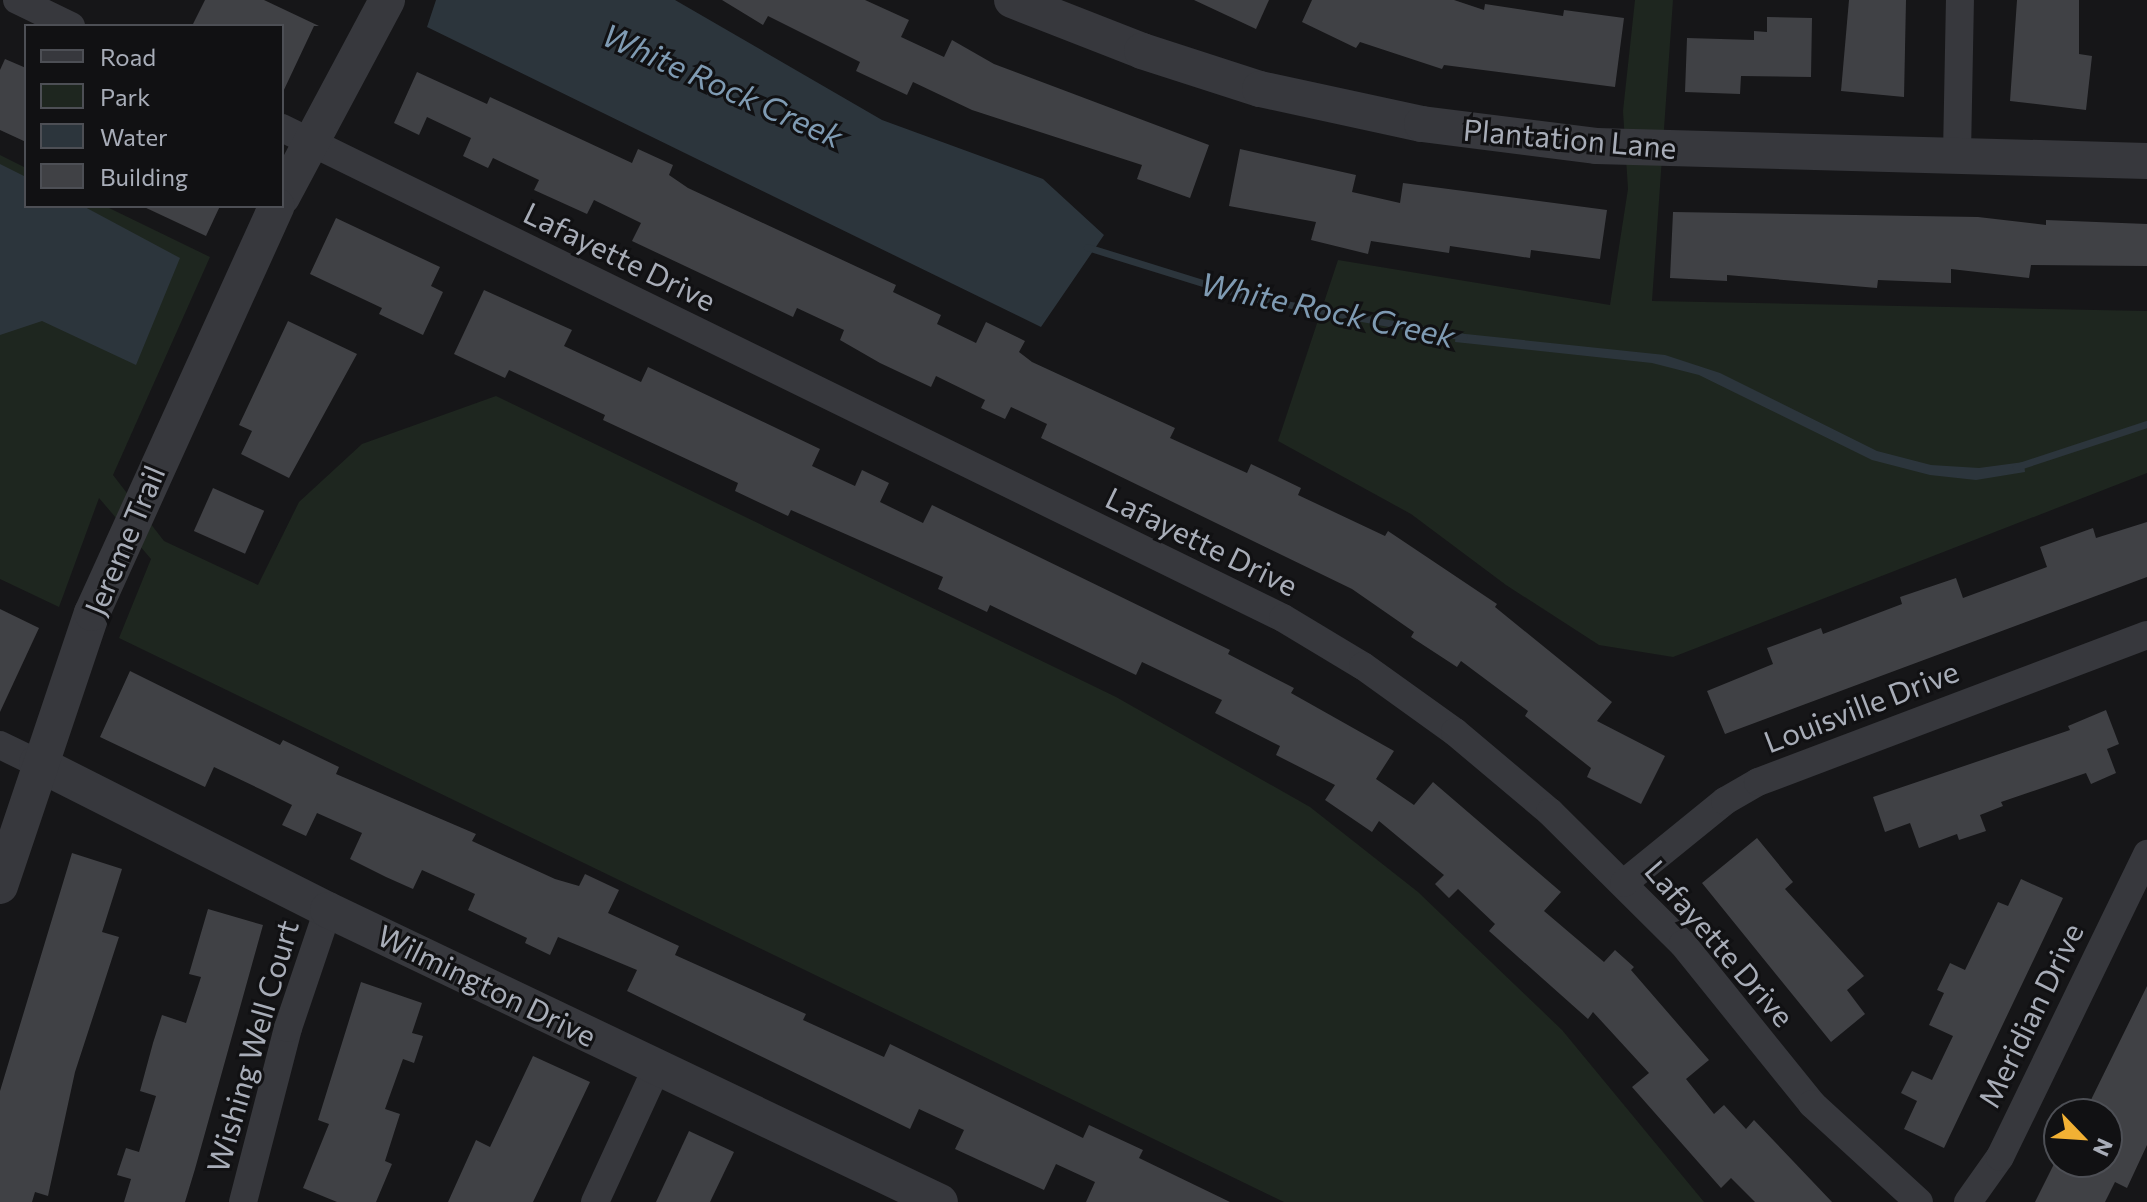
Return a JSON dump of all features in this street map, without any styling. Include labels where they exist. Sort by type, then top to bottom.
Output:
[{"type":"street","points":[[17,0],[67,24]]},
{"type":"street","points":[[284,188],[296,135],[387,0]]},
{"type":"street","name":"Plantation Lane","points":[[1012,0],[1142,51],[1260,89],[1422,124],[1596,146],[2147,161]]},
{"type":"street","points":[[1957,154],[1960,0]]},
{"type":"street","name":"Lafayette Drive","points":[[296,135],[1283,618],[1363,666],[1455,732],[1550,812],[1624,883],[1683,944],[1812,1104],[1919,1202]]},
{"type":"street","name":"Jereme Trail","points":[[0,886],[37,763],[130,522],[276,208]]},
{"type":"street","name":"Louisville Drive","points":[[1624,883],[1725,801],[1758,782],[2147,635]]},
{"type":"street","points":[[0,745],[37,763]]},
{"type":"street","name":"Wilmington Drive","points":[[37,763],[328,910],[940,1202]]},
{"type":"street","name":"Meridian Drive","points":[[1968,1202],[2000,1157],[2147,854]]},
{"type":"street","name":"Wishing Well Court","points":[[243,1202],[288,1028],[328,910]]},
{"type":"street","points":[[595,1202],[657,1067]]},
{"type":"green space","points":[[1635,0],[1673,0],[1652,301],[2147,311],[2147,473],[1673,657],[1599,645],[1506,585],[1411,514],[1278,441],[1338,260],[1610,305],[1628,189],[1623,111]]},
{"type":"green space","points":[[0,155],[24,167],[24,208],[109,208],[210,257],[113,475],[164,541],[258,585],[299,502],[362,444],[496,396],[1116,697],[1310,807],[1418,892],[1562,1030],[1704,1202],[1284,1202],[119,638],[151,559],[99,498],[59,607],[0,579]]},
{"type":"water","points":[[436,0],[675,0],[882,120],[1043,179],[1104,235],[1041,327],[427,27]]},
{"type":"water","points":[[0,164],[24,176],[24,208],[87,208],[180,258],[136,365],[42,321],[0,335]]},
{"type":"water","points":[[1456,333],[1665,355],[1720,373],[1877,451],[1931,465],[1979,468],[2024,462],[2025,472],[1976,480],[1930,475],[1872,460],[1699,375],[1652,363],[1455,342]]},
{"type":"building","points":[[205,0],[264,0],[319,26],[314,26],[284,90],[284,24],[193,24]]},
{"type":"building","points":[[722,0],[865,0],[909,20],[901,37],[944,57],[952,40],[994,64],[1209,145],[1190,198],[1137,179],[1142,165],[972,110],[913,82],[907,95],[856,71],[860,62],[768,16],[763,25]]},
{"type":"building","points":[[1194,0],[1269,0],[1256,29]]},
{"type":"building","points":[[1312,0],[1454,0],[1484,10],[1485,4],[1563,16],[1564,10],[1624,18],[1615,87],[1444,65],[1442,69],[1360,42],[1356,48],[1302,22]]},
{"type":"building","points":[[1849,0],[1906,0],[1904,97],[1841,91]]},
{"type":"building","points":[[2017,0],[2079,0],[2079,54],[2092,56],[2086,110],[2010,101]]},
{"type":"building","points":[[1767,17],[1812,18],[1811,77],[1741,76],[1740,94],[1685,92],[1687,38],[1754,40],[1754,31],[1767,32]]},
{"type":"building","points":[[5,59],[24,67],[24,141],[0,130],[0,70]]},
{"type":"building","points":[[417,72],[487,104],[490,97],[632,163],[638,149],[673,165],[669,175],[688,188],[896,285],[893,292],[941,315],[937,324],[976,343],[986,322],[1025,341],[1019,352],[1032,362],[1175,428],[1170,438],[1247,473],[1251,464],[1301,488],[1298,495],[1385,536],[1388,531],[1497,604],[1495,607],[1612,702],[1597,721],[1665,756],[1641,804],[1587,777],[1591,768],[1525,716],[1528,711],[1461,661],[1457,667],[1411,637],[1414,632],[1352,589],[1041,438],[1047,424],[1011,407],[1005,419],[981,408],[985,400],[936,376],[931,387],[840,340],[844,330],[797,308],[793,317],[632,241],[641,223],[594,200],[587,214],[534,190],[539,180],[493,158],[488,168],[463,156],[471,138],[427,117],[419,135],[394,123]]},
{"type":"building","points":[[1240,149],[1356,175],[1352,192],[1400,203],[1403,183],[1607,210],[1600,259],[1531,250],[1530,258],[1450,246],[1449,253],[1371,241],[1368,254],[1311,240],[1316,222],[1229,206]]},
{"type":"building","points":[[146,208],[219,208],[206,236]]},
{"type":"building","points":[[1673,212],[1978,217],[2046,225],[2046,220],[2147,224],[2147,266],[2031,265],[2029,278],[1951,269],[1951,283],[1878,280],[1877,288],[1727,275],[1727,281],[1670,278]]},
{"type":"building","points":[[336,218],[440,267],[431,286],[443,292],[423,335],[379,314],[382,308],[310,274]]},
{"type":"building","points":[[484,290],[572,330],[564,346],[641,382],[648,367],[820,449],[812,466],[855,486],[862,470],[889,483],[880,502],[923,523],[932,505],[1230,650],[1228,654],[1294,688],[1291,693],[1394,751],[1376,779],[1414,805],[1433,782],[1561,892],[1544,911],[1604,962],[1615,950],[1634,967],[1631,970],[1709,1060],[1686,1079],[1714,1114],[1724,1105],[1746,1129],[1754,1120],[1832,1202],[1755,1202],[1731,1178],[1721,1188],[1632,1087],[1649,1073],[1593,1012],[1588,1019],[1489,931],[1495,924],[1458,889],[1449,898],[1435,884],[1444,875],[1379,821],[1372,832],[1325,800],[1335,785],[1276,755],[1280,746],[1215,713],[1222,700],[1142,662],[1136,675],[990,605],[987,612],[938,589],[943,577],[791,510],[788,516],[735,491],[738,483],[603,420],[605,415],[509,370],[505,378],[454,354]]},
{"type":"building","points":[[288,321],[357,354],[289,478],[241,454],[252,431],[239,425]]},
{"type":"building","points":[[213,488],[264,511],[245,554],[194,531]]},
{"type":"building","points":[[2147,522],[2147,577],[1725,734],[1707,691],[1773,664],[1767,648],[1821,628],[1823,634],[1902,604],[1900,597],[1956,578],[1963,598],[2047,567],[2040,547],[2093,528],[2096,538]]},
{"type":"building","points":[[0,609],[39,628],[0,712]]},
{"type":"building","points":[[130,671],[280,745],[283,740],[339,767],[336,774],[476,834],[472,841],[555,879],[579,886],[585,874],[619,890],[608,913],[679,946],[675,955],[806,1014],[803,1020],[884,1057],[890,1044],[1083,1138],[1089,1125],[1143,1150],[1139,1158],[1230,1202],[1086,1202],[1095,1182],[1056,1164],[1044,1190],[955,1149],[964,1130],[919,1109],[910,1129],[627,991],[637,970],[558,937],[550,955],[525,943],[527,938],[468,910],[475,894],[422,870],[413,889],[386,877],[350,859],[362,833],[317,813],[306,836],[282,825],[292,805],[260,789],[214,767],[205,787],[100,737]]},
{"type":"building","points":[[2106,710],[2119,744],[2107,749],[2116,773],[2091,784],[2086,773],[2001,802],[2003,806],[1980,815],[1986,831],[1959,840],[1957,834],[1919,848],[1910,823],[1885,832],[1873,797],[2070,730],[2068,726]]},
{"type":"building","points":[[1757,838],[1793,882],[1785,889],[1864,976],[1847,990],[1865,1014],[1831,1042],[1702,883]]},
{"type":"building","points":[[72,853],[122,869],[102,932],[119,937],[75,1072],[48,1196],[35,1192],[32,1202],[0,1202],[0,1091]]},
{"type":"building","points":[[2021,879],[2063,898],[1944,1148],[1904,1129],[1917,1101],[1901,1093],[1912,1071],[1932,1080],[1953,1036],[1929,1025],[1944,993],[1937,990],[1950,963],[1965,970],[1998,902],[2008,906]]},
{"type":"building","points":[[208,909],[263,925],[195,1169],[185,1202],[124,1202],[131,1179],[117,1175],[126,1148],[139,1152],[156,1096],[140,1091],[153,1043],[162,1015],[186,1023],[201,977],[189,974]]},
{"type":"building","points":[[361,982],[422,1003],[412,1033],[423,1036],[414,1063],[403,1059],[385,1109],[400,1114],[385,1161],[392,1164],[376,1202],[337,1202],[303,1188],[329,1124],[318,1120]]},
{"type":"building","points":[[2147,986],[2147,1145],[2127,1188],[2115,1182],[2105,1202],[2035,1202],[2047,1178],[2123,1178],[2123,1098],[2092,1098]]},
{"type":"building","points":[[533,1056],[590,1082],[533,1202],[448,1202],[476,1140],[490,1147]]},
{"type":"building","points":[[689,1131],[734,1152],[710,1202],[656,1202]]},
{"type":"waterway","name":"White Rock Creek","points":[[1087,247],[1248,297],[1463,337]]},
{"type":"waterway","name":"White Rock Creek","points":[[2016,467],[2147,424]]}]
